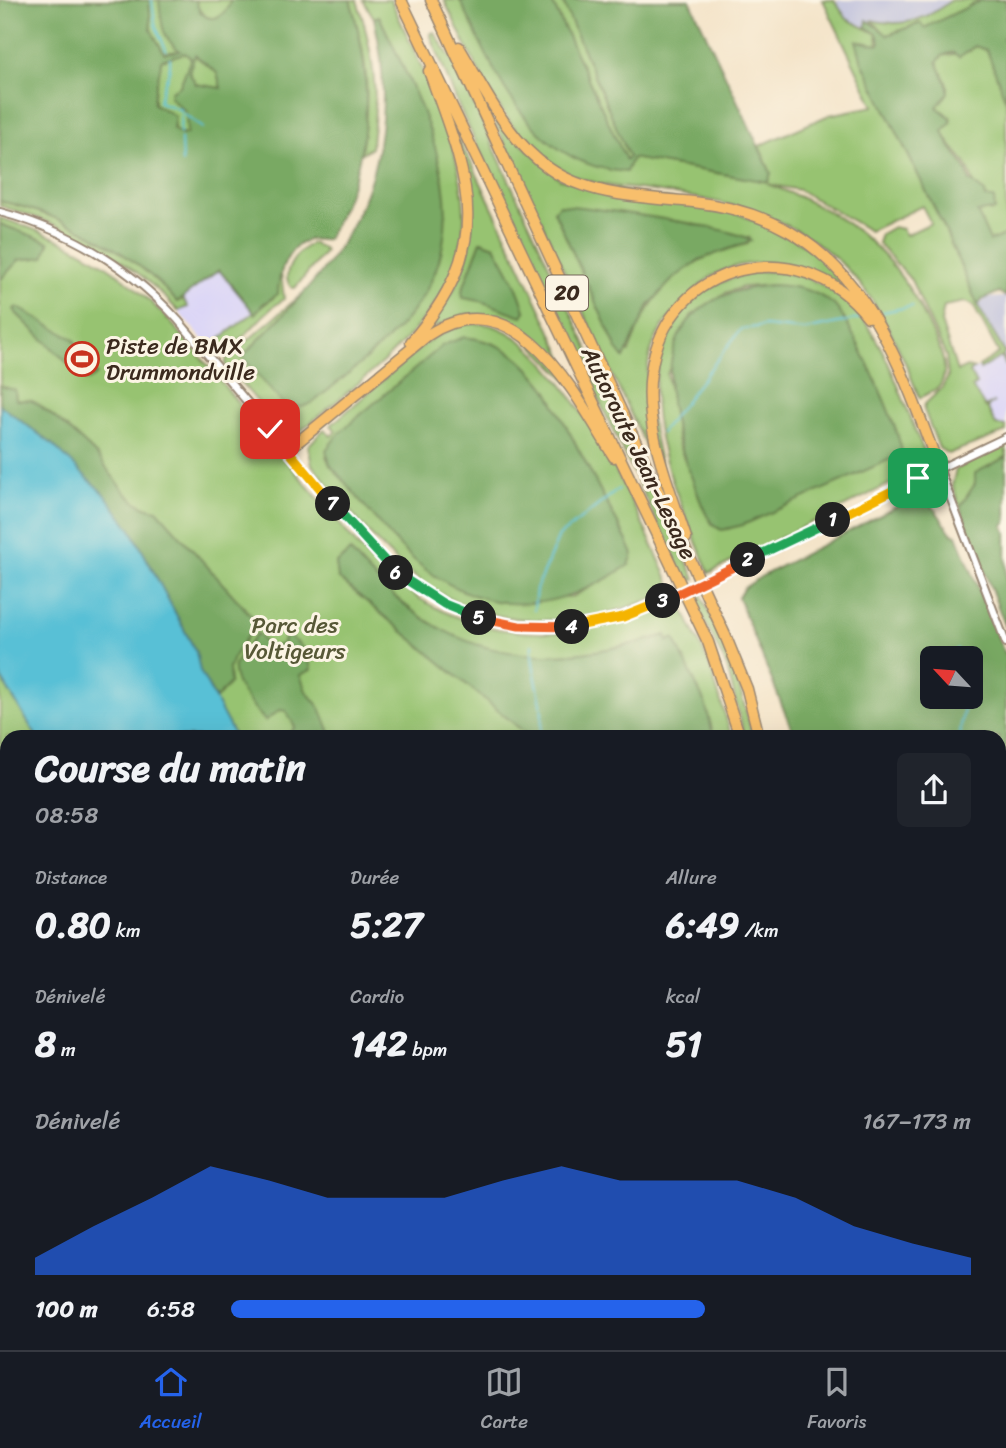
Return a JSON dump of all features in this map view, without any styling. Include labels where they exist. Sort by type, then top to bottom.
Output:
[{"type":"highway","name":"Autoroute Jean-Lesage","points":[[401,0],[714,655],[738,730]]},
{"type":"highway","name":"Autoroute Jean-Lesage","points":[[433,4],[699,578],[742,676],[757,730]]},
{"type":"highway","points":[[433,4],[503,121],[542,164],[562,177],[589,187],[723,206],[779,226],[818,251],[847,277],[863,297],[888,344],[939,468]]},
{"type":"highway","points":[[401,354],[450,288],[465,249],[468,222],[460,158],[410,18]]},
{"type":"highway","points":[[699,578],[660,458],[651,411],[653,359],[660,337],[676,312],[697,291],[718,278],[746,269],[780,266],[813,274],[839,288],[859,306],[888,344]]},
{"type":"highway","points":[[288,450],[401,354],[440,327],[460,320],[487,319],[519,334],[543,354],[569,384],[646,510]]},
{"type":"street","points":[[0,212],[65,234],[132,275],[178,320],[386,565],[427,595],[470,615],[519,626],[567,628],[623,617],[1006,437]]},
{"type":"street","points":[[939,468],[1006,643]]},
{"type":"shaded area","points":[[982,0],[895,35],[867,21],[866,27],[847,19],[835,2]]},
{"type":"shaded area","points":[[218,269],[254,312],[219,341],[214,352],[173,306]]},
{"type":"shaded area","points":[[1006,297],[1006,362],[978,306],[987,298]]},
{"type":"shaded area","points":[[1000,353],[1006,362],[1006,432],[1000,435],[972,387],[970,372]]},
{"type":"green space","points":[[0,0],[149,0],[151,30],[164,53],[180,51],[165,34],[159,0],[196,0],[202,14],[212,18],[223,13],[231,0],[350,0],[364,62],[366,92],[361,152],[353,181],[327,239],[307,240],[293,250],[282,271],[278,294],[263,304],[255,314],[219,270],[177,302],[140,266],[119,251],[73,226],[0,201]],"holes":[[[185,53],[191,58],[180,86],[171,91],[170,97],[186,112],[187,133],[182,135],[173,129],[175,116],[154,104],[154,98],[161,60]],[[195,55],[217,73],[221,88],[196,84],[189,72]]]},
{"type":"green space","points":[[149,0],[159,0],[181,51],[161,53],[151,30]]},
{"type":"green space","points":[[196,0],[231,0],[223,13],[212,18],[202,14]]},
{"type":"green space","points":[[350,0],[357,0],[363,18],[375,91],[371,148],[360,154],[366,114],[366,77]]},
{"type":"green space","points":[[363,0],[391,0],[427,79],[457,166],[463,194],[463,235],[451,275],[421,322],[378,366],[298,433],[283,430],[225,365],[227,358],[308,289],[242,357],[315,401],[403,323],[428,287],[441,170],[414,91],[379,16],[374,18]]},
{"type":"green space","points":[[444,0],[460,0],[508,93],[531,124],[610,171],[632,158],[767,182],[771,173],[759,146],[829,115],[874,106],[823,0],[834,0],[847,19],[877,34],[878,45],[857,41],[862,62],[943,225],[978,306],[1005,353],[1003,355],[1006,366],[1001,357],[980,369],[979,366],[999,353],[973,305],[965,302],[944,306],[941,322],[957,371],[967,367],[974,369],[970,372],[976,384],[972,387],[985,407],[994,402],[987,407],[996,425],[1006,426],[1006,432],[948,454],[939,448],[924,410],[925,404],[942,388],[948,377],[946,356],[911,280],[878,243],[881,234],[893,227],[902,229],[906,235],[931,223],[922,206],[870,231],[799,190],[767,184],[796,195],[846,222],[886,258],[903,279],[932,332],[944,366],[939,387],[920,398],[873,301],[844,266],[823,247],[800,232],[776,220],[726,204],[604,185],[583,179],[564,171],[542,156],[523,138],[492,95]]},
{"type":"green space","points":[[460,0],[551,0],[626,160],[629,157],[562,0],[690,0],[771,173],[768,182],[632,158],[626,172],[593,166],[565,153],[541,135],[503,86]]},
{"type":"green space","points":[[551,0],[562,0],[629,157],[626,160]]},
{"type":"green space","points":[[951,0],[982,0],[924,29],[920,23],[887,35],[871,20],[893,23],[914,20],[933,13]]},
{"type":"green space","points":[[982,0],[1006,0],[1006,34],[1003,38],[1006,44],[1006,101],[987,50],[975,46],[959,57],[952,52],[942,56],[937,62],[948,87],[948,93],[937,107],[951,118],[943,131],[946,139],[964,166],[970,181],[985,192],[986,198],[994,198],[995,210],[977,212],[990,241],[1006,234],[1006,297],[999,292],[982,300],[978,306],[943,225],[862,62],[856,41],[878,45],[880,42],[877,34],[866,27],[867,20],[888,35],[921,23],[924,28]]},
{"type":"green space","points":[[379,16],[430,131],[441,170],[446,209],[442,248],[429,286],[393,334],[315,401],[300,407],[284,405],[242,357],[322,271],[349,231],[363,202],[373,173],[383,112],[380,49],[374,18]]},
{"type":"green space","points":[[434,32],[455,64],[695,579],[686,583],[459,107],[430,34]]},
{"type":"green space","points":[[975,46],[987,50],[1006,101],[1006,234],[990,242],[977,212],[984,209],[991,212],[992,200],[977,189],[966,164],[948,141],[943,131],[951,118],[937,107],[948,87],[937,62],[942,56],[970,51]]},
{"type":"green space","points":[[185,53],[191,58],[174,101],[186,112],[188,133],[176,133],[169,112],[154,104],[154,92],[161,60]]},
{"type":"green space","points":[[194,55],[217,73],[222,89],[196,85],[189,72]]},
{"type":"green space","points":[[498,121],[560,179],[731,211],[789,235],[823,258],[853,294],[820,274],[780,263],[739,265],[704,282],[665,323],[649,359],[648,401],[661,471],[657,471],[495,122]],"holes":[[[559,205],[689,223],[750,238],[748,244],[705,258],[672,280],[647,311],[629,352],[617,349],[554,211]]]},
{"type":"green space","points":[[456,136],[473,166],[580,393],[514,326],[489,316],[466,314],[425,331],[458,281],[470,238],[468,192]],"holes":[[[481,241],[495,246],[525,311],[490,304],[462,291]]]},
{"type":"green space","points":[[0,201],[49,216],[96,238],[140,266],[177,302],[183,299],[188,307],[178,311],[140,274],[97,245],[50,223],[0,206]]},
{"type":"green space","points":[[559,205],[692,224],[751,241],[699,260],[673,279],[649,305],[624,358],[617,349],[554,211]]},
{"type":"green space","name":"Parc des Voltigeurs","points":[[0,218],[45,234],[83,252],[115,272],[144,296],[196,351],[358,546],[405,589],[437,608],[471,622],[505,630],[540,633],[574,631],[609,624],[644,614],[678,599],[708,661],[730,730],[231,730],[199,671],[196,652],[132,531],[0,405],[0,280],[19,259],[38,258],[49,243],[0,224]]},
{"type":"green space","points":[[0,224],[49,242],[44,257],[19,260],[0,280]]},
{"type":"green space","points":[[481,241],[495,246],[504,262],[525,311],[522,316],[463,298],[462,291]]},
{"type":"green space","points":[[311,243],[323,248],[325,252],[295,288],[292,288],[288,282],[288,270],[301,251]]},
{"type":"green space","points":[[763,271],[799,276],[829,288],[852,307],[870,330],[885,357],[923,449],[924,461],[898,480],[709,573],[684,512],[662,446],[656,414],[656,381],[662,349],[685,309],[704,292],[726,280]],"holes":[[[772,285],[844,317],[896,429],[902,454],[728,529],[712,524],[678,444],[667,374],[691,316],[725,293],[743,287]]]},
{"type":"green space","points":[[281,272],[284,299],[236,343],[217,355],[214,343],[273,298]]},
{"type":"green space","points":[[772,285],[796,287],[811,292],[833,304],[841,314],[884,400],[902,454],[743,525],[722,530],[716,527],[704,509],[681,447],[673,414],[670,382],[673,353],[683,328],[703,307],[732,293]]},
{"type":"green space","points":[[17,307],[73,339],[97,374],[90,380],[84,379],[17,314],[14,309]]},
{"type":"green space","points":[[463,324],[490,325],[518,339],[546,365],[573,399],[598,439],[673,590],[611,612],[578,618],[513,618],[482,611],[451,599],[406,570],[377,542],[312,465],[308,446],[324,429],[331,436],[336,431],[331,425],[434,337]],"holes":[[[464,337],[478,339],[512,353],[547,390],[627,541],[613,575],[572,597],[466,592],[424,568],[330,465],[326,456]]]},
{"type":"green space","points":[[464,337],[502,347],[512,353],[547,390],[627,541],[633,554],[629,565],[578,592],[553,600],[503,602],[477,596],[451,585],[412,558],[330,465],[326,450],[340,432],[443,345]]},
{"type":"green space","points":[[0,386],[15,390],[16,400],[32,401],[46,410],[95,453],[130,497],[157,510],[257,622],[233,658],[229,668],[230,683],[216,699],[199,671],[196,652],[132,531],[52,444],[0,405]]},
{"type":"green space","points":[[1006,444],[1006,459],[975,484],[960,507],[952,485],[956,469]]},
{"type":"green space","points":[[1006,457],[1006,523],[1003,525],[1006,533],[1006,628],[960,507],[975,484],[975,473]]},
{"type":"green space","points":[[919,495],[925,495],[951,533],[957,535],[1006,658],[1006,730],[792,730],[738,597],[744,588],[762,576]]},
{"type":"green space","points":[[350,551],[385,588],[420,616],[456,636],[493,649],[531,655],[573,654],[618,647],[666,635],[668,641],[674,638],[705,703],[712,730],[522,730],[338,578],[336,564]]},
{"type":"green space","points":[[699,590],[734,668],[751,730],[743,730],[727,667],[691,593]]},
{"type":"green space","points":[[257,633],[265,643],[273,647],[282,644],[286,634],[296,641],[308,658],[311,670],[300,675],[306,691],[320,708],[329,730],[292,730],[295,727],[286,711],[280,710],[265,721],[239,688],[234,665]]},
{"type":"green space","points":[[0,676],[33,730],[0,730]]},
{"type":"water","points":[[0,405],[52,444],[106,496],[132,531],[196,652],[200,671],[231,730],[33,730],[0,676]]},
{"type":"waterway","points":[[152,0],[155,24],[166,50]]},
{"type":"waterway","points":[[170,58],[159,102],[181,110],[180,133]]},
{"type":"waterway","points":[[184,114],[203,128]]},
{"type":"waterway","points":[[181,139],[182,163]]},
{"type":"waterway","points":[[883,312],[913,306]]},
{"type":"waterway","points":[[661,433],[741,329],[765,326],[805,330],[861,318]]},
{"type":"waterway","points":[[534,610],[536,589],[559,536],[619,489]]},
{"type":"waterway","points":[[532,645],[541,702],[540,730]]},
{"type":"waterway","points":[[960,730],[964,709]]},
{"type":"place","name":"Piste de BMX Drummondville","points":[[82,359]]},
{"type":"route","points":[[270,429],[386,565],[444,604],[470,615],[530,627],[578,627],[633,614],[918,478]]}]
